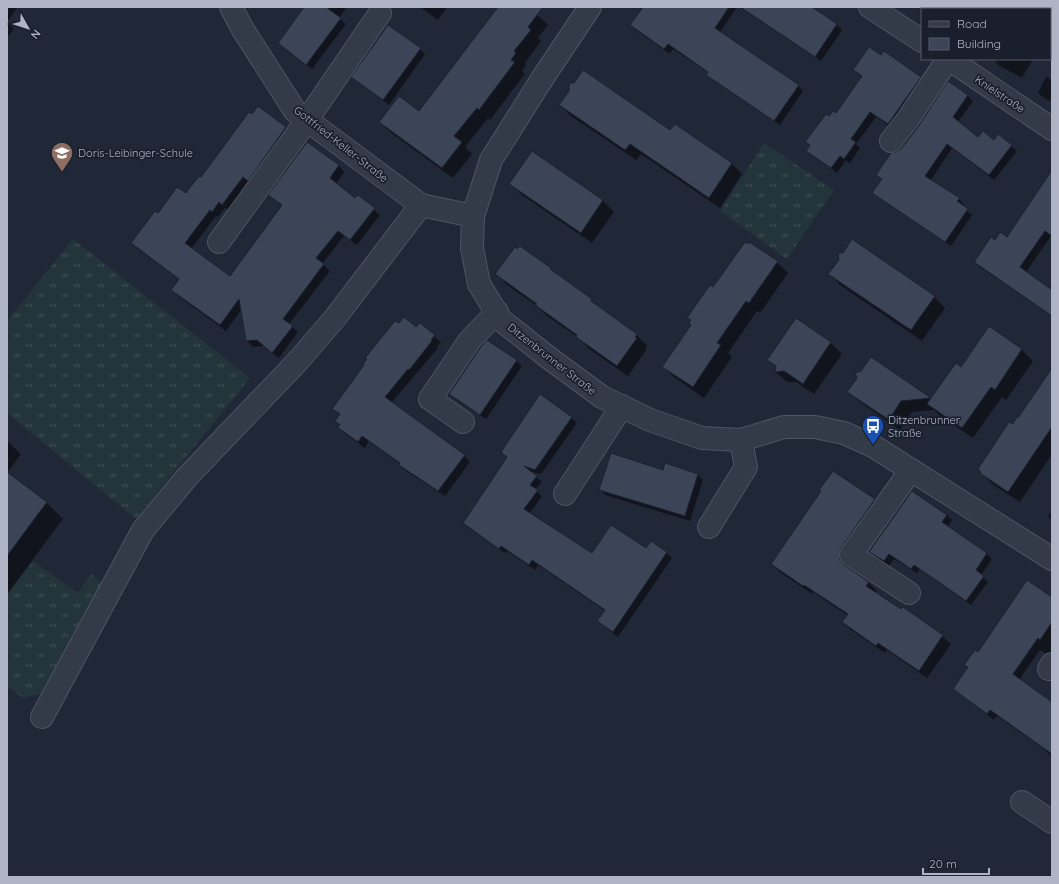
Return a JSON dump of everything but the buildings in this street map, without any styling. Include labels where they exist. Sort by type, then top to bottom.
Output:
[{"type":"street","name":"Gottfried-Keller-Straße","points":[[231,7],[242,28],[295,111],[421,205],[473,216]]},
{"type":"street","name":"Ditzenbrunner Straße","points":[[590,7],[491,160],[473,216],[472,248],[479,284],[501,320],[602,397],[650,420],[702,438],[741,440],[784,426],[815,427],[844,433],[873,446],[1052,559]]},
{"type":"street","points":[[870,7],[921,40]]},
{"type":"street","points":[[219,242],[308,120],[380,13]]},
{"type":"street","name":"Knielstraße","points":[[891,141],[908,119],[947,60]]},
{"type":"street","name":"Knielstraße","points":[[949,60],[1052,129]]},
{"type":"street","points":[[42,716],[143,530],[187,478],[245,415],[298,361],[334,318],[421,205]]},
{"type":"street","points":[[463,422],[430,399],[470,340],[497,312]]},
{"type":"street","points":[[565,494],[622,406]]},
{"type":"street","points":[[709,527],[746,467],[741,440]]},
{"type":"street","points":[[909,593],[851,555],[911,470]]},
{"type":"street","points":[[1022,802],[1052,822]]},
{"type":"green space","points":[[764,143],[834,190],[787,259],[720,211]]},
{"type":"green space","points":[[73,239],[250,378],[136,519],[7,413],[7,321]]},
{"type":"green space","points":[[33,561],[78,593],[91,574],[102,582],[43,693],[23,698],[7,686],[7,595]]},
{"type":"place","name":"Doris-Leibinger-Schule","points":[[62,172]]},
{"type":"place","name":"Ditzenbrunner Straße","points":[[873,446]]}]
